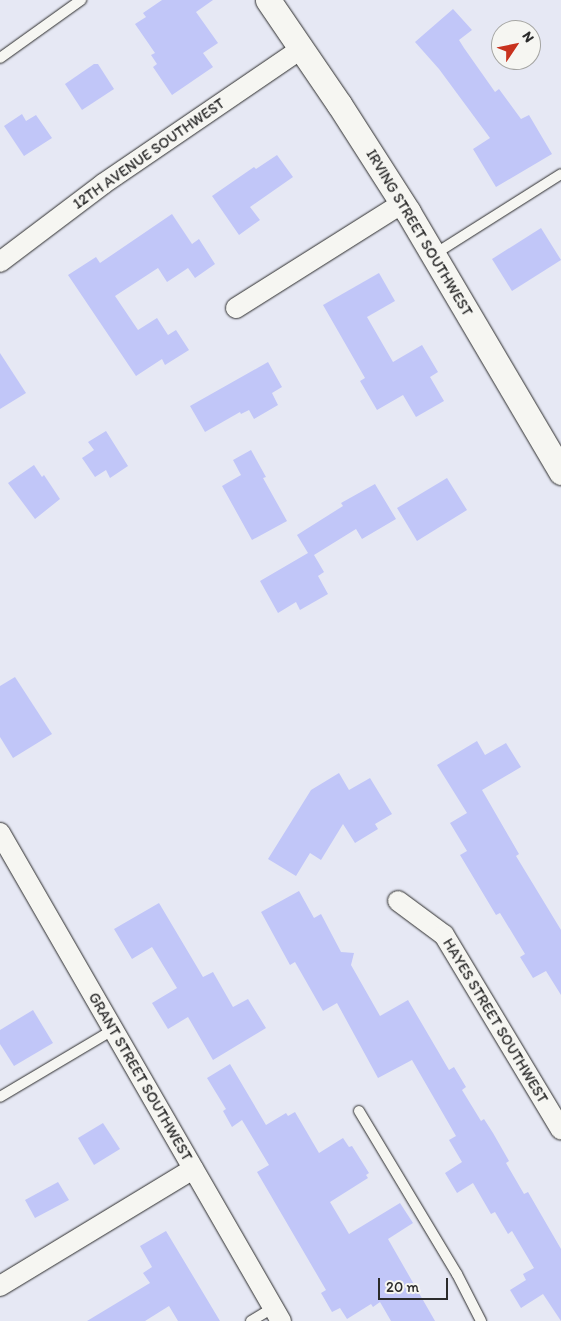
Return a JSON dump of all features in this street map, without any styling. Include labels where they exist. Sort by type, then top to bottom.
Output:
[{"type":"street","name":"IRVING STREET SOUTHWEST","points":[[268,0],[403,203],[561,472]]},
{"type":"street","name":"12TH AVENUE SOUTHWEST","points":[[0,262],[103,184],[301,49]]},
{"type":"street","points":[[236,308],[403,203]]},
{"type":"street","name":"GRANT STREET SOUTHWEST","points":[[0,833],[277,1314]]},
{"type":"street","name":"HAYES STREET SOUTHWEST","points":[[398,901],[444,935],[561,1130]]},
{"type":"street","points":[[0,1286],[193,1169]]},
{"type":"lane","points":[[0,58],[81,0]]},
{"type":"lane","points":[[433,255],[561,174]]},
{"type":"lane","points":[[0,1097],[113,1030]]},
{"type":"lane","points":[[359,1111],[457,1274],[481,1321]]},
{"type":"lane","points":[[251,1321],[277,1314]]},
{"type":"building","points":[[162,0],[213,0],[196,12],[218,43],[203,53],[213,67],[172,95],[153,67],[157,64],[151,55],[155,53],[135,24],[146,17],[143,13]]},
{"type":"building","points":[[453,9],[472,30],[459,40],[464,48],[495,92],[499,89],[521,119],[529,115],[552,154],[496,187],[473,149],[490,138],[439,69],[415,42]]},
{"type":"building","points":[[94,64],[98,64],[114,89],[82,110],[65,84]]},
{"type":"building","points":[[22,114],[26,121],[36,115],[52,138],[24,156],[4,126]]},
{"type":"building","points":[[277,155],[293,177],[250,207],[260,220],[239,235],[212,196],[254,167],[256,169]]},
{"type":"building","points":[[172,214],[192,244],[199,239],[215,264],[195,278],[188,268],[167,282],[158,268],[115,296],[138,330],[157,318],[168,335],[176,330],[189,350],[165,365],[162,359],[136,376],[68,275],[96,257],[100,263]]},
{"type":"building","points":[[541,228],[561,260],[512,291],[492,259]]},
{"type":"building","points":[[379,273],[395,301],[367,317],[393,362],[422,345],[438,372],[430,377],[444,401],[416,417],[403,395],[377,410],[360,381],[365,378],[323,305]]},
{"type":"building","points":[[0,353],[26,393],[0,409]]},
{"type":"building","points":[[268,362],[282,387],[272,393],[278,405],[254,419],[249,410],[241,414],[240,412],[205,432],[190,406]]},
{"type":"building","points":[[106,431],[128,466],[110,478],[106,470],[95,477],[82,458],[94,450],[88,442]]},
{"type":"building","points":[[251,450],[266,477],[263,478],[287,521],[252,540],[222,486],[241,475],[233,460]]},
{"type":"building","points":[[34,465],[42,477],[44,475],[60,499],[35,519],[8,483]]},
{"type":"building","points":[[447,478],[467,510],[417,541],[397,508]]},
{"type":"building","points":[[375,484],[396,519],[362,539],[356,529],[314,555],[324,572],[318,576],[328,594],[300,610],[296,602],[278,613],[260,581],[308,553],[297,535],[343,506],[341,503]]},
{"type":"building","points":[[15,677],[52,734],[13,758],[0,737],[0,686]]},
{"type":"building","points":[[477,741],[485,755],[506,743],[521,767],[482,790],[519,854],[516,856],[561,930],[561,995],[546,971],[533,978],[520,957],[525,954],[500,913],[496,915],[460,855],[467,851],[450,823],[467,813],[437,765]]},
{"type":"building","points":[[339,773],[349,790],[370,778],[392,814],[375,824],[378,829],[355,843],[343,824],[321,860],[310,853],[296,876],[268,859],[311,790]]},
{"type":"building","points":[[299,891],[314,918],[321,914],[341,952],[354,953],[351,965],[380,1016],[408,1000],[449,1070],[454,1067],[466,1087],[462,1090],[481,1121],[484,1119],[493,1133],[509,1161],[506,1163],[524,1194],[528,1192],[561,1249],[561,1321],[543,1294],[521,1308],[510,1290],[526,1280],[523,1274],[534,1268],[512,1231],[508,1234],[495,1212],[491,1214],[473,1183],[457,1193],[445,1173],[462,1162],[449,1140],[456,1136],[412,1060],[378,1078],[337,1003],[323,1011],[295,962],[290,965],[261,912]]},
{"type":"building","points":[[159,903],[203,977],[213,972],[233,1007],[248,999],[266,1028],[213,1060],[188,1017],[168,1029],[152,1003],[177,988],[152,947],[132,959],[114,929]]},
{"type":"building","points":[[33,1010],[53,1043],[14,1066],[0,1044],[0,1030]]},
{"type":"building","points":[[230,1064],[266,1125],[286,1113],[288,1116],[295,1112],[319,1153],[343,1138],[349,1147],[352,1146],[369,1173],[366,1175],[368,1178],[330,1202],[349,1234],[400,1203],[413,1223],[388,1239],[435,1321],[391,1321],[380,1302],[373,1307],[371,1304],[347,1319],[340,1308],[332,1312],[321,1293],[326,1290],[257,1172],[269,1165],[242,1120],[232,1127],[223,1111],[226,1109],[207,1078]]},
{"type":"building","points":[[103,1123],[120,1149],[94,1165],[78,1138]]},
{"type":"building","points":[[58,1182],[69,1200],[35,1218],[25,1200]]},
{"type":"building","points":[[166,1231],[220,1321],[178,1321],[169,1306],[145,1321],[87,1321],[150,1283],[143,1273],[152,1267],[140,1246]]}]
